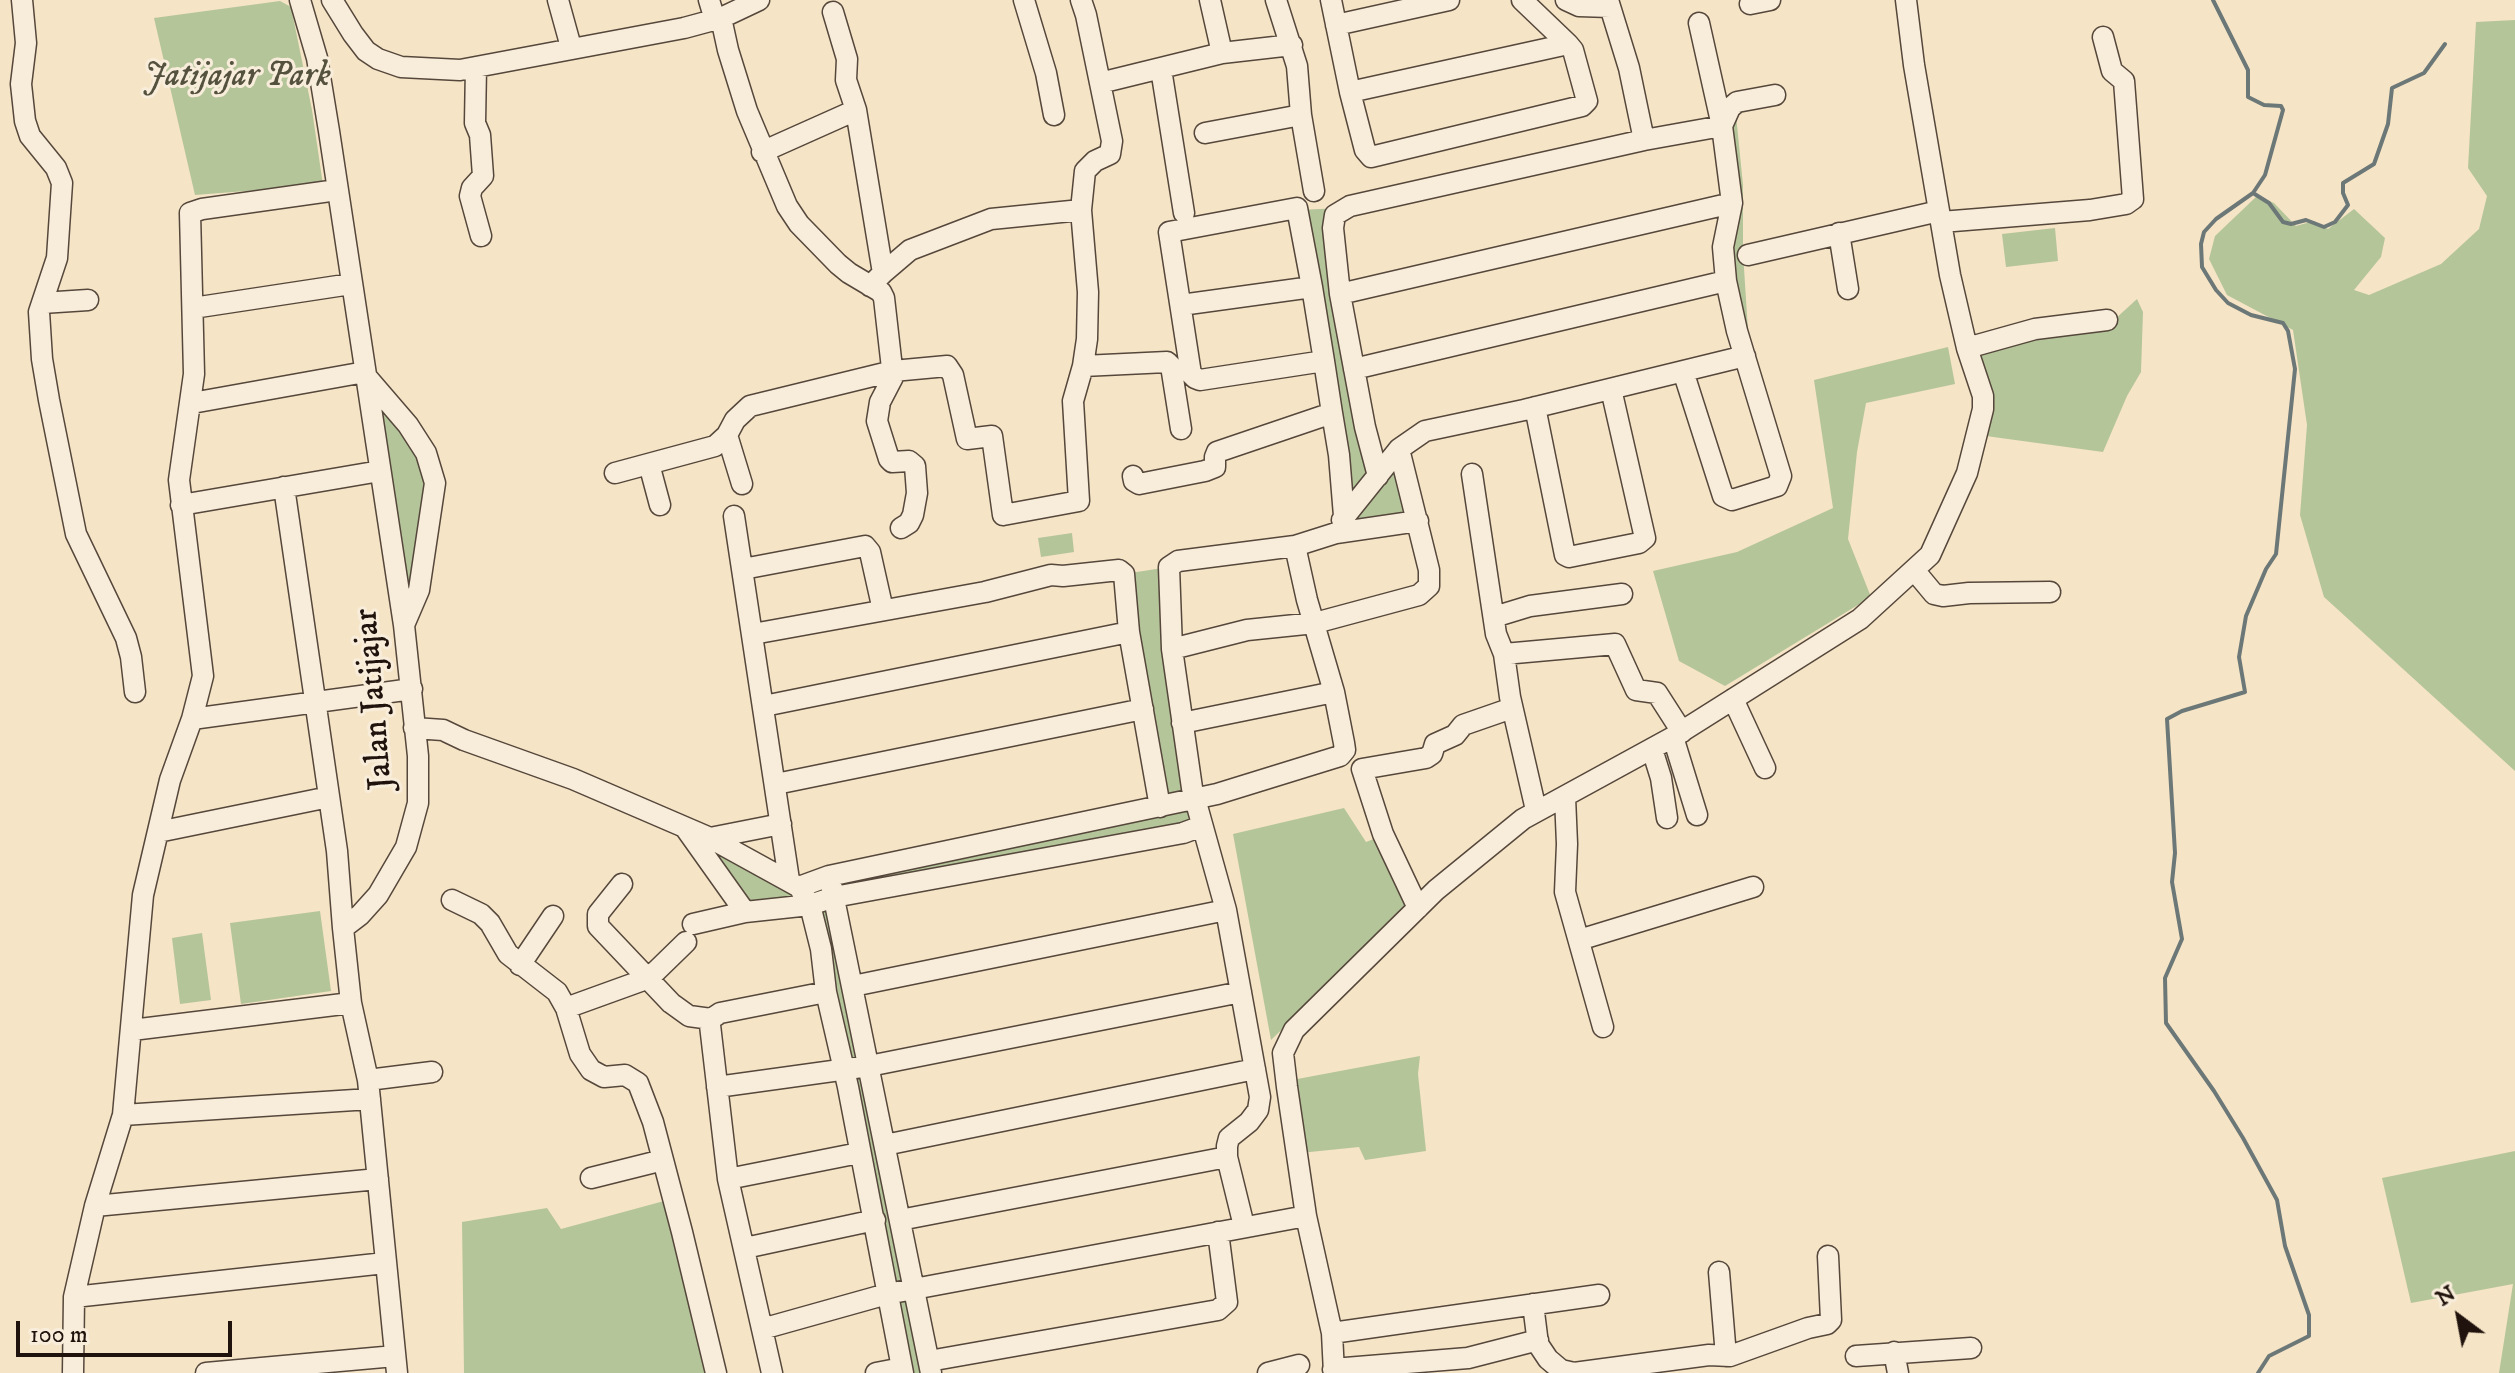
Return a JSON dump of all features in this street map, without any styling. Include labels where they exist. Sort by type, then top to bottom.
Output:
[{"type":"street","points":[[22,0],[26,43],[21,84],[25,121],[30,136],[56,168],[62,183],[57,258],[39,322],[42,359],[76,534],[126,638],[135,692]]},
{"type":"street","name":"Jalan Jatijajar","points":[[300,0],[322,84],[404,625],[419,787],[414,822],[406,847],[378,895],[343,928]]},
{"type":"street","points":[[332,0],[366,51],[401,67],[432,69],[476,67],[684,28],[715,12],[759,0]]},
{"type":"street","points":[[558,0],[571,47]]},
{"type":"street","points":[[1024,0],[1046,73],[1054,115]]},
{"type":"street","points":[[615,473],[715,446],[750,406],[893,371],[949,367],[967,439],[992,436],[1003,515],[1079,501],[1073,401],[1083,366],[1088,292],[1081,210],[1085,171],[1095,161],[1110,154],[1112,141],[1081,0]]},
{"type":"street","points":[[1210,0],[1222,53]]},
{"type":"street","points":[[1276,0],[1297,66],[1301,115],[1314,191]]},
{"type":"street","points":[[1331,0],[1365,150],[1367,155],[1376,158],[1474,130],[1585,105],[1587,98],[1572,48],[1522,0]]},
{"type":"street","points":[[1336,25],[1449,0]]},
{"type":"street","points":[[1566,0],[1579,6],[1609,4],[1629,68],[1644,140]]},
{"type":"street","points":[[1538,1340],[1468,1358],[1334,1371],[1332,1333],[1306,1216],[1283,1053],[1294,1030],[1436,890],[1536,810],[1678,734],[1860,619],[1930,555],[1967,473],[1983,409],[1940,216],[1906,0]]},
{"type":"street","points":[[715,12],[762,152],[787,206],[799,224],[849,273],[876,280]]},
{"type":"street","points":[[833,12],[847,59],[846,85],[856,110],[876,280],[884,298],[893,371],[893,381],[880,402],[877,421],[889,459],[892,462],[909,461],[915,466],[917,493],[913,515],[909,523],[901,528]]},
{"type":"street","points":[[1683,371],[1723,496],[1732,500],[1777,486],[1781,476],[1726,281],[1723,247],[1732,203],[1722,126],[1699,23]]},
{"type":"street","points":[[1748,255],[1839,233],[1940,216],[2090,210],[2126,204],[2133,199],[2124,81],[2112,71],[2103,37]]},
{"type":"street","points":[[1350,92],[1568,44]]},
{"type":"street","points":[[1100,83],[1222,53],[1292,45]]},
{"type":"street","points":[[476,67],[475,123],[480,135],[483,176],[472,188],[470,196],[481,236]]},
{"type":"street","points":[[1161,69],[1184,213]]},
{"type":"street","points":[[1722,126],[1730,108],[1737,102],[1775,95]]},
{"type":"street","points":[[762,152],[856,110]]},
{"type":"street","points":[[1205,133],[1301,115]]},
{"type":"street","points":[[1378,476],[1371,457],[1340,294],[1333,228],[1335,215],[1343,208],[1644,140],[1722,126]]},
{"type":"street","points":[[73,1373],[74,1297],[95,1206],[123,1115],[138,967],[139,918],[170,780],[201,689],[203,667],[181,505],[180,468],[194,374],[190,213],[337,190]]},
{"type":"street","points":[[1340,294],[1732,203]]},
{"type":"street","points":[[1324,361],[1200,380],[1191,374],[1169,235],[1171,230],[1297,208],[1312,287],[1324,361],[1332,413],[1340,525]]},
{"type":"street","points":[[876,280],[910,250],[991,219],[1081,210]]},
{"type":"street","points":[[1839,233],[1848,289]]},
{"type":"street","points":[[1354,369],[1726,281]]},
{"type":"street","points":[[193,308],[351,284]]},
{"type":"street","points":[[1181,305],[1312,287]]},
{"type":"street","points":[[42,303],[88,300]]},
{"type":"street","points":[[1967,348],[2035,329],[2107,320]]},
{"type":"street","points":[[1340,525],[1409,439],[1433,429],[1745,356]]},
{"type":"street","points":[[1083,366],[1167,362],[1171,366],[1181,429]]},
{"type":"street","points":[[192,403],[365,374],[392,404],[426,453],[435,483],[429,541],[419,590],[404,625]]},
{"type":"street","points":[[1535,407],[1565,555],[1569,557],[1639,543],[1645,538],[1611,389]]},
{"type":"street","points":[[1133,476],[1139,484],[1205,471],[1215,467],[1217,452],[1332,413]]},
{"type":"street","points":[[727,435],[742,484]]},
{"type":"street","points":[[1172,649],[1247,630],[1315,623],[1419,595],[1429,586],[1429,570],[1399,449]]},
{"type":"street","points":[[649,464],[660,505]]},
{"type":"street","points":[[181,505],[380,471]]},
{"type":"street","points":[[1472,474],[1496,634],[1504,654],[1512,708],[1536,810]]},
{"type":"street","points":[[206,1373],[396,1365],[369,1089],[351,1003],[337,851],[284,487]]},
{"type":"street","points":[[734,516],[781,824],[794,883],[810,905],[821,949],[826,992],[875,1220],[903,1370],[876,1373]]},
{"type":"street","points":[[1244,1226],[1227,1157],[1229,1138],[1249,1122],[1258,1110],[1260,1097],[1226,910],[1192,788],[1172,649],[1168,576],[1173,563],[1295,546],[1340,525],[1418,521]]},
{"type":"street","points":[[743,569],[865,546],[870,552],[883,610]]},
{"type":"street","points":[[414,733],[438,744],[463,740],[573,779],[683,825],[794,883],[1010,839],[1217,794],[1340,756],[1345,750],[1334,692],[1295,546]]},
{"type":"street","points":[[753,634],[985,592],[1051,575],[1114,570],[1124,574],[1129,632],[1160,807]]},
{"type":"street","points":[[1914,570],[1934,594],[1943,596],[2050,592]]},
{"type":"street","points":[[1494,617],[1530,606],[1622,594]]},
{"type":"street","points":[[764,706],[1129,632]]},
{"type":"street","points":[[1504,654],[1615,644],[1636,690],[1657,693],[1678,734],[1697,815]]},
{"type":"street","points":[[192,719],[412,689]]},
{"type":"street","points":[[1182,723],[1334,692]]},
{"type":"street","points":[[1733,699],[1765,768]]},
{"type":"street","points":[[1418,908],[1383,834],[1362,769],[1426,758],[1432,754],[1435,744],[1455,735],[1463,725],[1512,708]]},
{"type":"street","points":[[776,784],[1143,709]]},
{"type":"street","points":[[1652,749],[1661,778],[1667,818]]},
{"type":"street","points":[[158,832],[329,797]]},
{"type":"street","points":[[1565,797],[1565,892],[1603,1027]]},
{"type":"street","points":[[710,838],[781,824]]},
{"type":"street","points":[[683,825],[745,912]]},
{"type":"street","points":[[566,1008],[649,978],[690,933],[745,912],[810,905],[834,897],[1183,833],[1202,826]]},
{"type":"street","points":[[1010,839],[1016,863]]},
{"type":"street","points":[[829,876],[930,1367],[1218,1310],[1227,1302],[1218,1232]]},
{"type":"street","points":[[622,884],[598,914],[596,923],[671,1003],[689,1016],[711,1019],[720,1013],[826,992]]},
{"type":"street","points":[[1579,940],[1753,887]]},
{"type":"street","points":[[452,900],[481,914],[490,923],[508,954],[557,992],[566,1008],[580,1054],[591,1070],[604,1077],[625,1075],[638,1083],[653,1122],[716,1373]]},
{"type":"street","points":[[853,986],[1226,910]]},
{"type":"street","points":[[520,965],[553,916]]},
{"type":"street","points":[[717,1087],[869,1066],[1241,992]]},
{"type":"street","points":[[132,1030],[351,1003]]},
{"type":"street","points":[[711,1019],[728,1179],[772,1373]]},
{"type":"street","points":[[885,1145],[1255,1069]]},
{"type":"street","points":[[123,1115],[369,1089],[432,1072]]},
{"type":"street","points":[[728,1179],[859,1153]]},
{"type":"street","points":[[900,1220],[1227,1157]]},
{"type":"street","points":[[591,1178],[663,1160]]},
{"type":"street","points":[[95,1206],[378,1179]]},
{"type":"street","points":[[762,1329],[887,1294],[1306,1216]]},
{"type":"street","points":[[745,1248],[875,1220]]},
{"type":"street","points":[[1533,1304],[1538,1340],[1554,1366],[1574,1373],[1624,1370],[1709,1355],[1729,1362],[1831,1320],[1828,1256]]},
{"type":"street","points":[[74,1297],[385,1263]]},
{"type":"street","points":[[1719,1272],[1729,1362]]},
{"type":"street","points":[[1332,1333],[1599,1295]]},
{"type":"street","points":[[1856,1356],[1971,1348]]},
{"type":"street","points":[[1894,1352],[1898,1373]]},
{"type":"street","points":[[1268,1373],[1299,1365]]},
{"type":"green space","name":"Jatijajar Park","points":[[280,1],[291,7],[312,110],[323,185],[195,195],[154,18]]},
{"type":"green space","points":[[2515,20],[2515,771],[2324,597],[2300,515],[2307,425],[2293,330],[2227,295],[2209,259],[2215,236],[2257,196],[2274,203],[2296,226],[2314,221],[2328,229],[2354,209],[2385,238],[2381,257],[2354,290],[2369,295],[2441,264],[2479,229],[2487,196],[2468,168],[2476,22]]},
{"type":"green space","points":[[1736,115],[1743,185],[1748,330],[1745,356],[1737,331],[1722,126]]},
{"type":"green space","points":[[1343,208],[1335,215],[1378,475],[1399,449],[1418,521],[1336,533],[1344,516],[1297,210]]},
{"type":"green space","points":[[2055,228],[2058,261],[2006,267],[2002,234]]},
{"type":"green space","points":[[2137,299],[2143,312],[2141,372],[2103,452],[1986,436],[1992,419],[1990,397],[1976,349],[2114,320]]},
{"type":"green space","points":[[1948,347],[1955,384],[1866,403],[1857,452],[1848,539],[1871,597],[1725,686],[1679,661],[1653,571],[1737,552],[1833,508],[1814,380]]},
{"type":"green space","points":[[365,375],[432,469],[404,625]]},
{"type":"green space","points":[[1072,533],[1074,552],[1041,557],[1038,538]]},
{"type":"green space","points":[[1169,567],[1202,826],[834,897],[931,1373],[903,1373],[811,906],[745,912],[683,825],[811,905],[833,897],[829,876],[1160,807],[1124,574]]},
{"type":"green space","points":[[1344,808],[1366,842],[1389,833],[1421,894],[1271,1040],[1233,834]]},
{"type":"green space","points":[[320,911],[331,991],[241,1004],[230,923]]},
{"type":"green space","points":[[202,933],[211,1000],[180,1004],[172,938]]},
{"type":"green space","points":[[1420,1056],[1418,1074],[1426,1151],[1365,1160],[1359,1147],[1300,1153],[1292,1080]]},
{"type":"green space","points":[[2515,1151],[2515,1373],[2499,1373],[2513,1284],[2411,1303],[2382,1178]]},
{"type":"green space","points":[[664,1201],[707,1373],[464,1373],[462,1222],[547,1208],[561,1229]]},
{"type":"waterway","points":[[2213,0],[2248,70],[2248,97],[2264,105],[2281,106],[2283,110],[2265,175],[2253,193],[2216,219],[2204,232],[2202,267],[2228,303],[2251,315],[2283,323],[2288,331],[2295,369],[2276,554],[2266,569],[2246,616],[2239,657],[2245,692],[2182,711],[2167,719],[2175,853],[2172,882],[2182,939],[2165,978],[2166,1023],[2214,1091],[2277,1200],[2285,1246],[2309,1315],[2309,1336],[2269,1356],[2258,1373]]},
{"type":"waterway","points":[[2253,193],[2269,203],[2283,222],[2291,224],[2306,220],[2324,227],[2335,222],[2348,205],[2343,183],[2374,164],[2388,124],[2392,88],[2424,73],[2445,44]]}]
